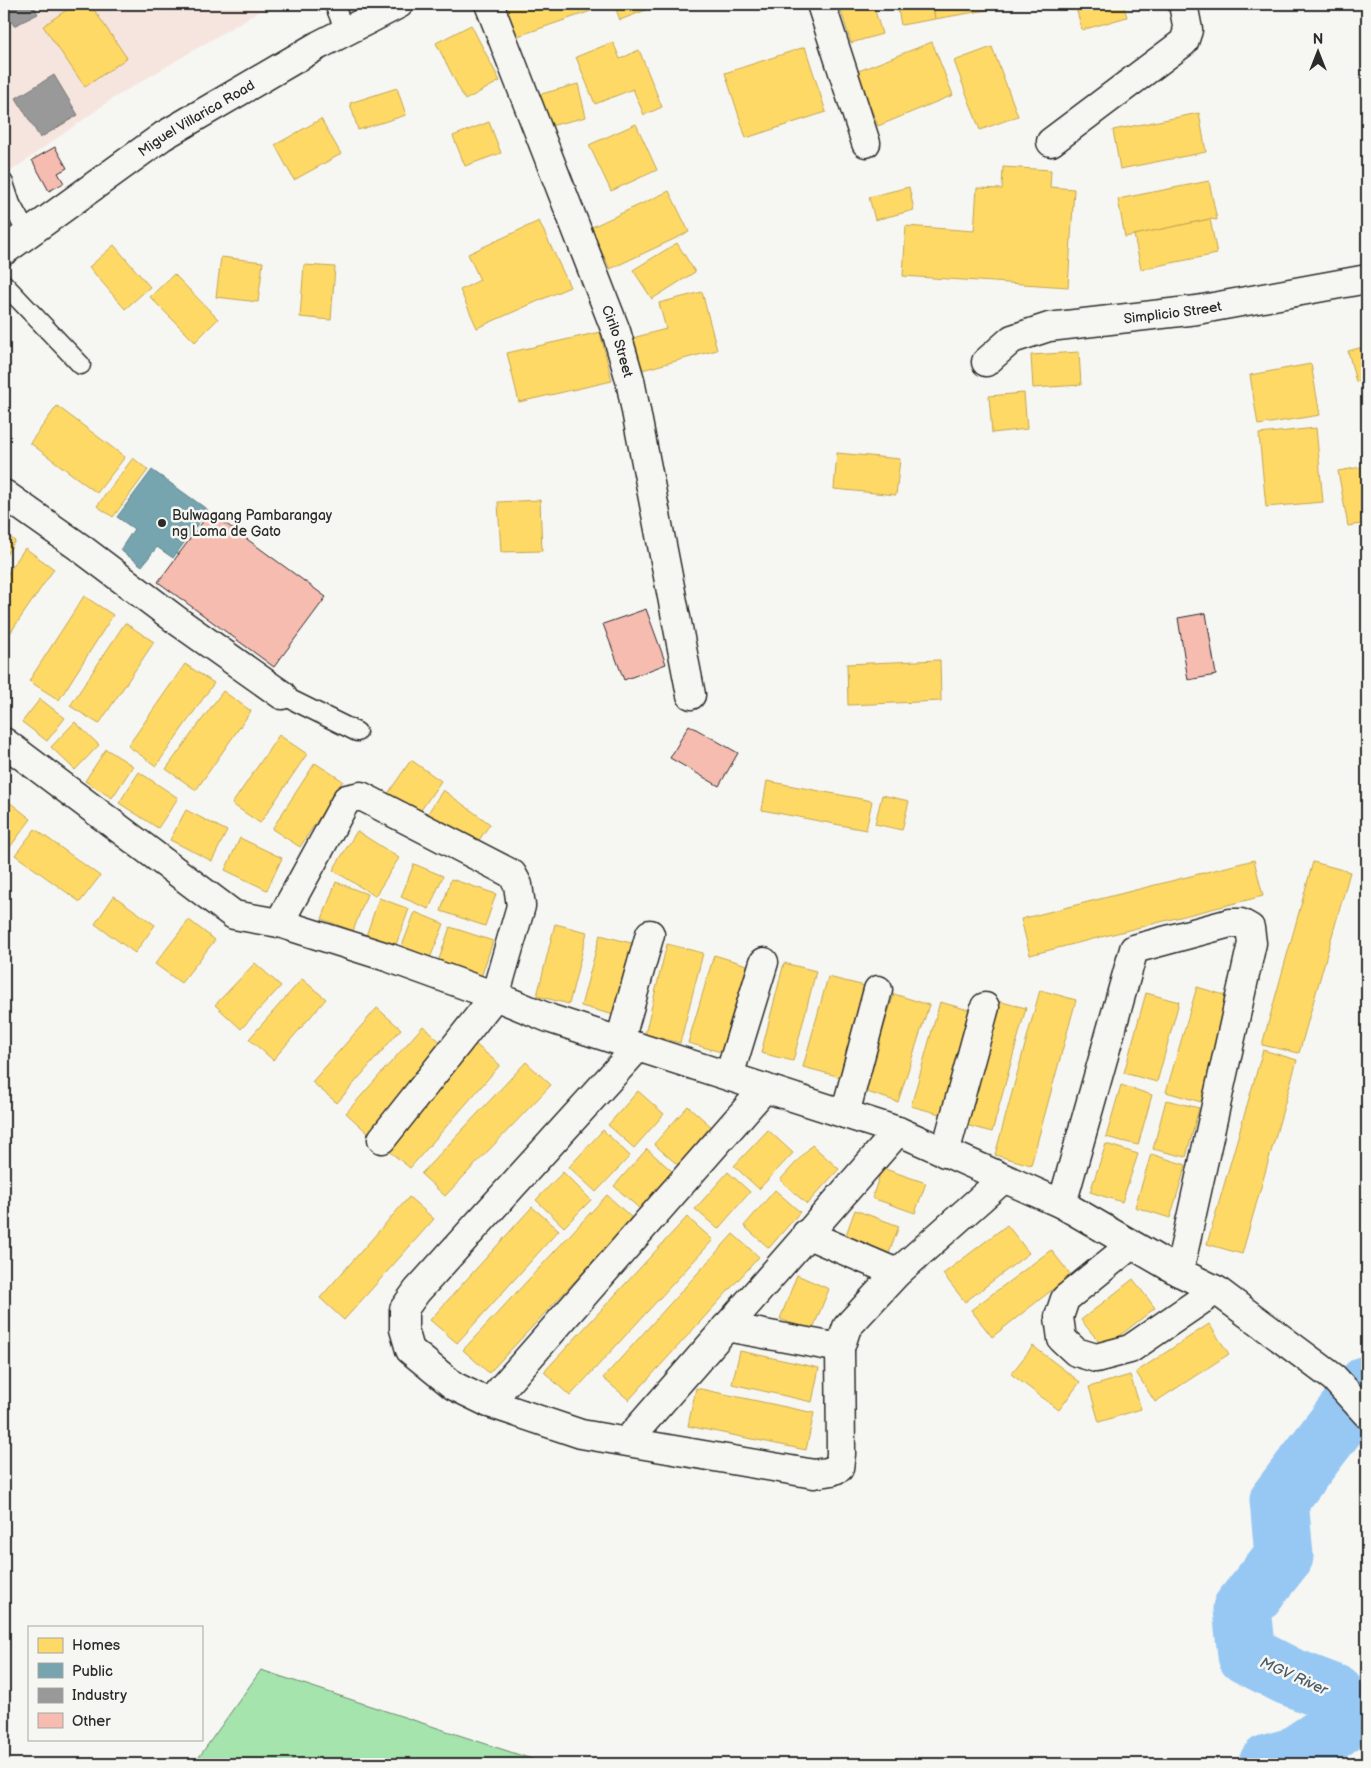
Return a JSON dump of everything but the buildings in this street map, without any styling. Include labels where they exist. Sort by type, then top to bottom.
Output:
[{"type":"street","name":"Miguel Villarica Road","points":[[4,251],[163,136],[319,45],[399,4]]},
{"type":"street","name":"Cirilo Street","points":[[489,4],[616,330],[630,380],[691,695]]},
{"type":"street","points":[[821,4],[866,143]]},
{"type":"street","points":[[1051,142],[1184,42],[1188,30],[1183,4]]},
{"type":"street","name":"Simplicio Street","points":[[986,362],[1012,339],[1049,327],[1197,310],[1367,279]]},
{"type":"street","points":[[4,494],[82,549],[178,622],[282,695]]},
{"type":"street","points":[[4,742],[234,916],[279,923],[390,958],[495,996],[550,1019],[898,1131],[1062,1204],[1179,1272],[1216,1290],[1334,1378],[1367,1414]]},
{"type":"street","points":[[279,923],[347,799],[361,796],[512,874],[518,886],[521,906],[495,996],[382,1139]]},
{"type":"street","points":[[1062,1204],[1134,949],[1230,923],[1241,923],[1250,928],[1252,943],[1179,1272]]},
{"type":"street","points":[[650,934],[629,1044],[417,1291],[404,1309],[404,1329],[410,1350],[454,1386],[489,1403],[581,1434],[814,1474],[832,1472],[839,1468],[841,1454],[840,1348],[847,1327],[897,1273],[1003,1179]]},
{"type":"street","points":[[729,1076],[764,962]]},
{"type":"street","points":[[846,1114],[878,990]]},
{"type":"street","points":[[945,1153],[985,1007]]},
{"type":"street","points":[[489,1403],[765,1088]]},
{"type":"street","points":[[626,1441],[898,1131]]},
{"type":"street","points":[[806,1234],[897,1273]]},
{"type":"street","points":[[1131,1245],[1066,1300],[1059,1317],[1062,1339],[1076,1352],[1096,1358],[1130,1349],[1216,1290]]},
{"type":"street","points":[[726,1327],[840,1348]]},
{"type":"lane","points":[[334,4],[345,31]]},
{"type":"lane","points":[[4,183],[11,204],[27,233]]},
{"type":"lane","points":[[4,284],[81,365]]},
{"type":"lane","points":[[282,695],[357,732]]},
{"type":"shaded area","points":[[4,4],[271,4],[112,99],[4,176]]},
{"type":"green space","points":[[261,1670],[547,1764],[194,1764]]},
{"type":"waterway","name":"MGV River","points":[[1268,1764],[1293,1757],[1335,1729],[1335,1694],[1288,1676],[1247,1655],[1242,1609],[1284,1556],[1279,1500],[1367,1385]]},
{"type":"place","name":"Bulwagang Pambarangay ng Loma de Gato","points":[[162,523]]}]
